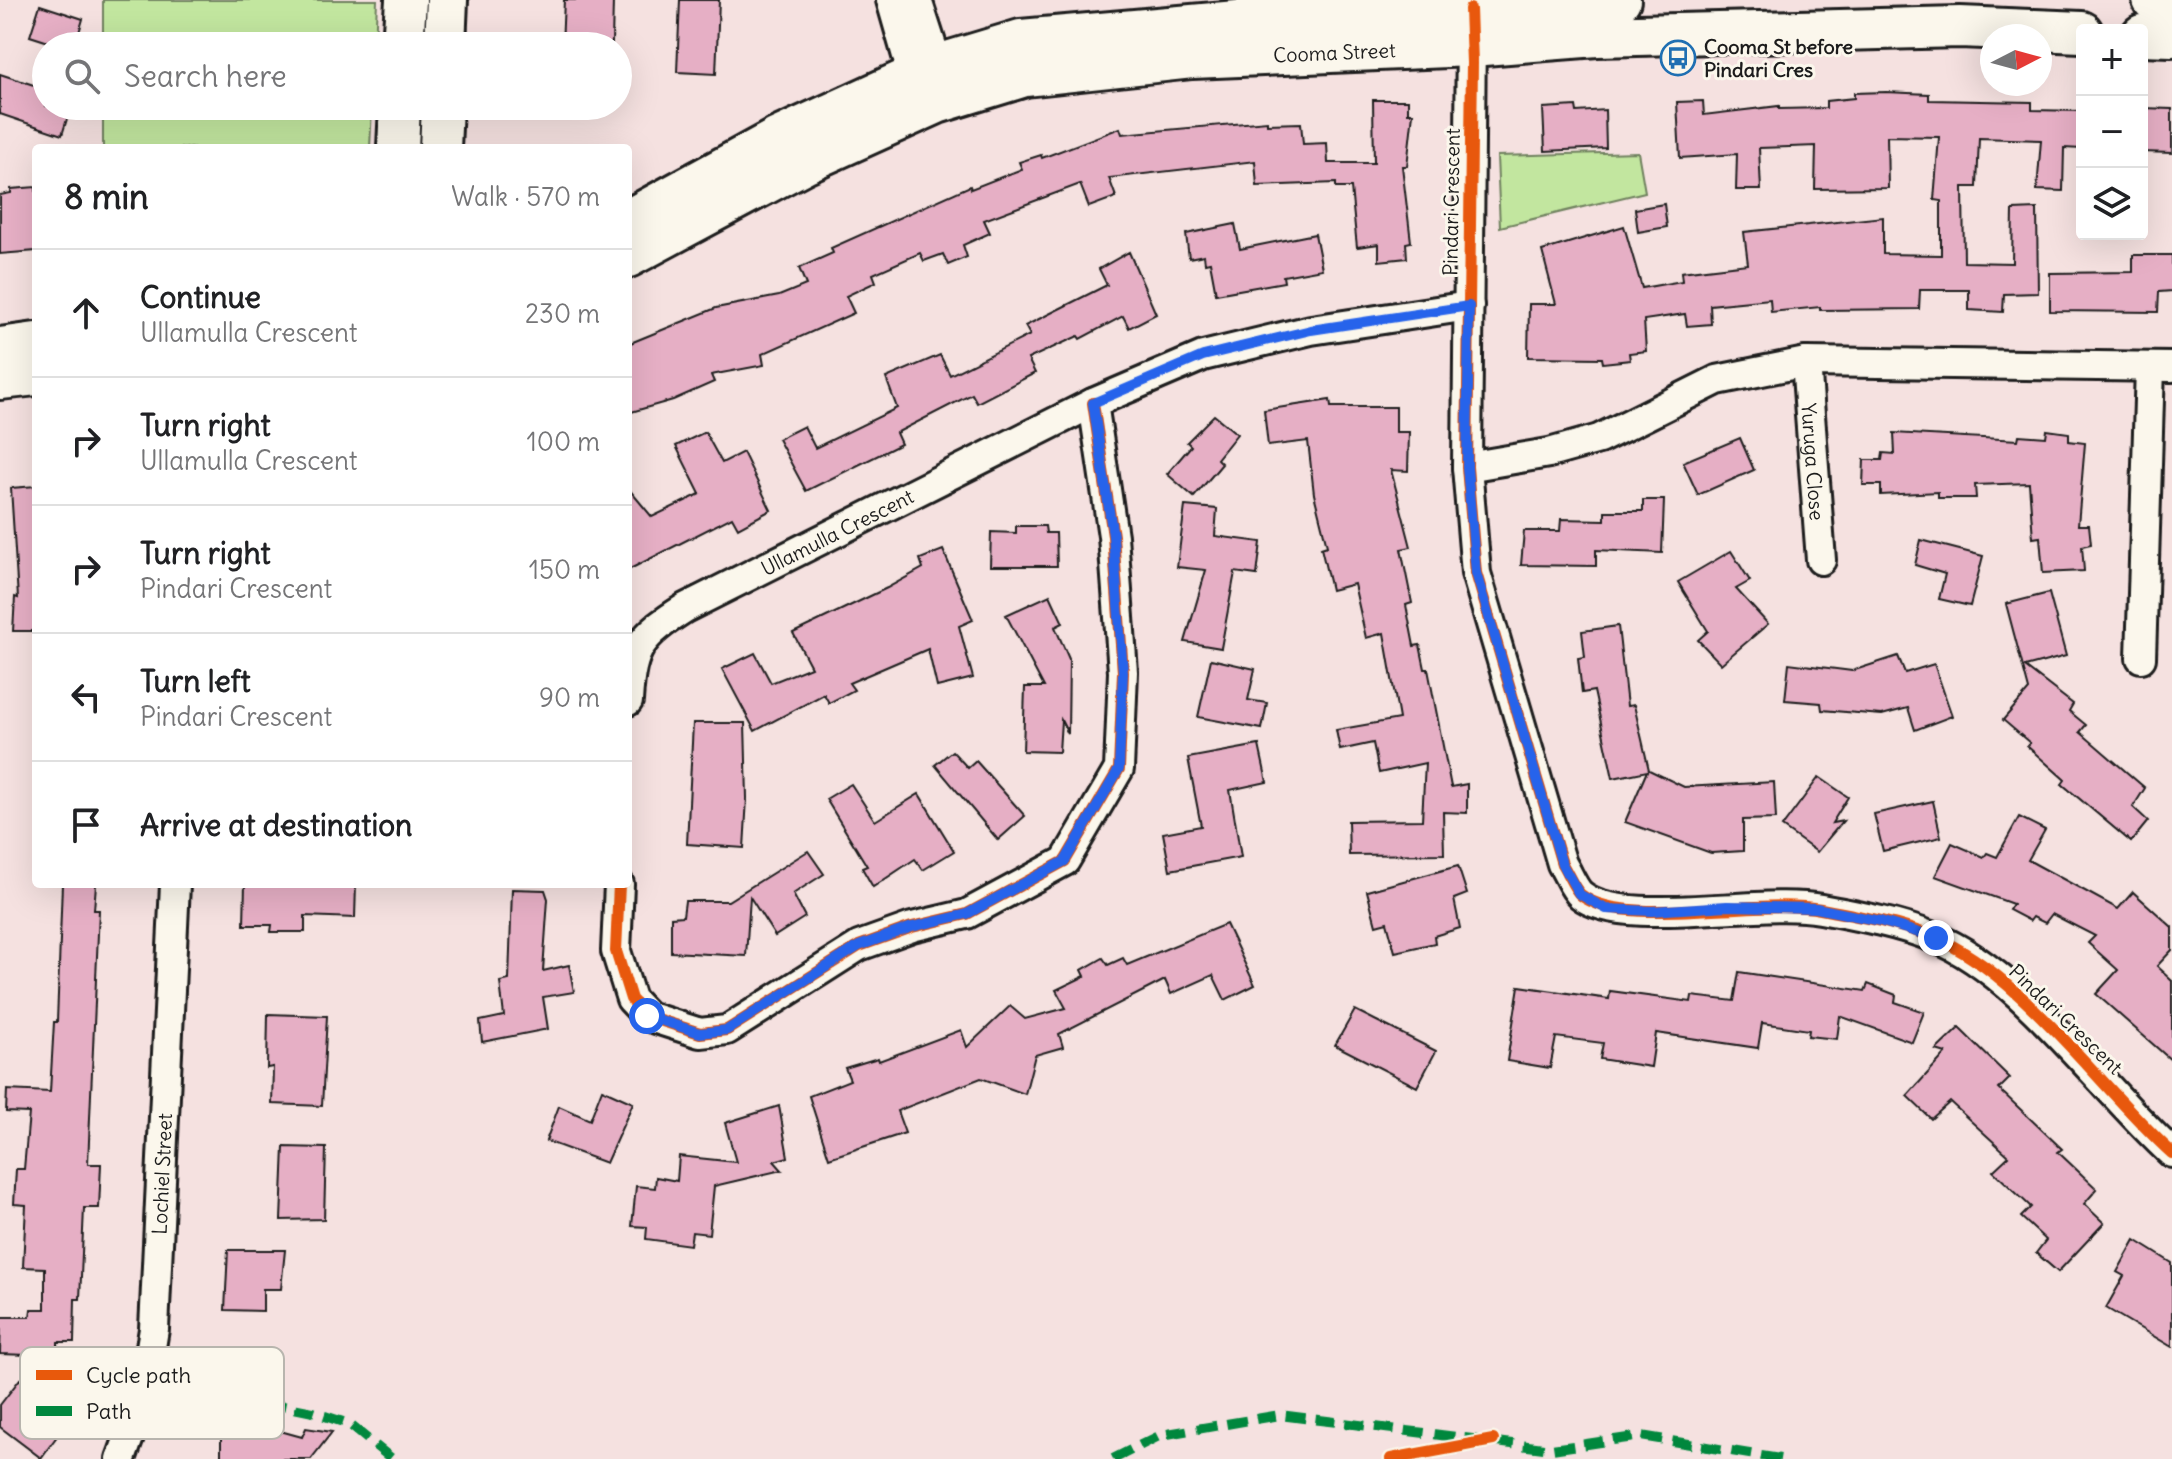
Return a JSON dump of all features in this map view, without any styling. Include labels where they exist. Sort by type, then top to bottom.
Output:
[{"type":"main road","points":[[404,32],[406,0]]},
{"type":"main road","points":[[446,32],[447,0]]},
{"type":"main road","name":"Cooma Street","points":[[1471,27],[1620,0]]},
{"type":"main road","points":[[2153,0],[2172,1]]},
{"type":"main road","name":"Cooma Street","points":[[632,218],[776,139],[930,82],[1021,40],[1305,15],[1597,36],[1960,27],[2076,32]]},
{"type":"main road","points":[[2148,35],[2172,36]]},
{"type":"main road","name":"Cooma Street","points":[[632,255],[804,163],[930,82]]},
{"type":"main road","points":[[398,144],[399,120]]},
{"type":"main road","points":[[440,144],[441,120]]},
{"type":"main road","points":[[0,348],[32,344]]},
{"type":"main road","points":[[0,379],[32,375]]},
{"type":"street","points":[[891,0],[930,82]]},
{"type":"street","points":[[917,0],[930,82]]},
{"type":"street","name":"Pindari Crescent","points":[[1471,27],[1467,467],[1476,573],[1562,864],[1579,894],[1606,909],[1637,911],[1727,906],[1816,908],[1880,921],[1936,938],[2018,994],[2172,1153]]},
{"type":"street","name":"Ullamulla Crescent","points":[[632,676],[635,657],[644,636],[685,608],[1093,403],[1203,356],[1311,330],[1469,306]]},
{"type":"street","points":[[1467,467],[1549,453],[1599,439],[1717,380],[1806,362],[2161,367],[2141,658]]},
{"type":"street","name":"Yuruga Close","points":[[1806,362],[1821,560]]},
{"type":"street","points":[[619,888],[616,951],[631,999],[647,1016],[700,1033],[727,1030],[859,946],[912,927],[967,914],[1065,861],[1119,769],[1122,657],[1113,536],[1093,403]]},
{"type":"street","name":"Lochiel Street","points":[[151,1347],[175,888]]},
{"type":"street","name":"Lochiel Street","points":[[121,1459],[128,1439]]},
{"type":"green space","points":[[103,0],[377,0],[376,32],[103,32]]},
{"type":"green space","points":[[103,120],[371,120],[370,144],[103,144]]},
{"type":"green space","points":[[1638,152],[1645,192],[1500,227],[1497,156]]},
{"type":"building","points":[[564,0],[613,0],[612,32],[563,32]]},
{"type":"building","points":[[680,0],[719,0],[716,74],[677,72]]},
{"type":"building","points":[[40,5],[83,19],[79,32],[32,32],[30,36]]},
{"type":"building","points":[[0,74],[32,84],[32,120],[67,120],[62,135],[0,114]]},
{"type":"building","points":[[1854,93],[1929,94],[1929,100],[2032,102],[2032,110],[2076,111],[2076,149],[2064,148],[2063,191],[2037,190],[2041,140],[1979,138],[1977,187],[1963,187],[1964,262],[2012,263],[2013,210],[2037,209],[2038,293],[2004,294],[2003,312],[1969,310],[1969,290],[1920,290],[1919,309],[1820,310],[1820,307],[1771,312],[1770,299],[1710,305],[1711,324],[1687,326],[1685,314],[1644,320],[1646,351],[1629,353],[1630,360],[1603,363],[1602,358],[1528,357],[1529,304],[1556,304],[1542,251],[1624,226],[1642,288],[1682,281],[1681,272],[1748,264],[1744,232],[1883,217],[1883,254],[1941,255],[1941,201],[1934,200],[1939,137],[1887,136],[1888,188],[1815,189],[1816,146],[1759,148],[1761,190],[1736,190],[1737,154],[1680,158],[1677,102],[1703,101],[1704,115],[1779,106],[1779,109],[1826,108],[1826,101],[1854,98]]},
{"type":"building","points":[[1373,100],[1408,100],[1408,113],[1413,113],[1407,166],[1402,166],[1411,242],[1406,243],[1407,258],[1379,261],[1379,244],[1357,247],[1351,188],[1336,188],[1336,183],[1257,186],[1255,161],[1109,178],[1116,197],[1089,207],[1080,184],[984,220],[990,233],[963,245],[967,257],[948,265],[943,254],[924,261],[920,253],[873,274],[876,282],[846,296],[854,313],[762,354],[764,365],[711,375],[714,382],[673,400],[632,412],[632,342],[716,308],[779,296],[806,285],[799,268],[833,253],[831,248],[970,186],[971,189],[1022,169],[1019,162],[1041,155],[1042,158],[1120,128],[1122,134],[1267,121],[1267,124],[1301,123],[1303,144],[1327,143],[1328,163],[1374,163]]},
{"type":"building","points":[[1576,106],[1577,112],[1605,110],[1606,148],[1545,151],[1543,108]]},
{"type":"building","points":[[2148,108],[2172,109],[2172,153],[2148,152]]},
{"type":"building","points":[[32,187],[32,251],[0,254],[0,195],[11,193],[11,189]]},
{"type":"building","points":[[1664,204],[1667,227],[1638,232],[1635,209]]},
{"type":"building","points":[[1235,224],[1240,249],[1315,234],[1322,269],[1283,276],[1284,282],[1216,294],[1210,262],[1205,263],[1204,255],[1189,258],[1186,234]]},
{"type":"building","points":[[1129,252],[1156,314],[1129,328],[1123,316],[1080,339],[1078,336],[1028,359],[1035,373],[977,403],[972,394],[896,433],[901,444],[806,491],[778,439],[804,426],[815,448],[897,408],[886,378],[940,355],[950,375],[1030,335],[1025,326],[1107,285],[1099,269]]},
{"type":"building","points":[[2133,255],[2172,255],[2172,291],[2159,292],[2158,312],[2050,311],[2050,273],[2133,272]]},
{"type":"building","points":[[1330,400],[1331,407],[1396,407],[1396,432],[1409,432],[1408,471],[1391,470],[1411,547],[1401,549],[1412,603],[1406,605],[1414,646],[1420,645],[1425,669],[1428,669],[1451,787],[1467,784],[1467,813],[1443,812],[1444,854],[1349,855],[1348,821],[1422,820],[1425,763],[1379,773],[1373,743],[1340,750],[1336,730],[1399,719],[1384,633],[1366,638],[1354,584],[1331,590],[1321,548],[1327,546],[1314,494],[1308,441],[1268,446],[1264,410]]},
{"type":"building","points":[[1214,415],[1237,434],[1217,459],[1222,464],[1194,497],[1167,474],[1191,446],[1187,442]]},
{"type":"building","points":[[2047,430],[2069,433],[2069,441],[2085,443],[2078,525],[2089,525],[2091,544],[2082,546],[2084,571],[2043,573],[2040,537],[2033,538],[2029,483],[1975,485],[1976,498],[1938,498],[1938,492],[1881,495],[1881,485],[1863,485],[1864,460],[1882,460],[1883,453],[1895,454],[1894,433],[2018,440],[2019,435],[2046,437]]},
{"type":"building","points":[[705,432],[722,463],[743,452],[771,510],[738,528],[732,517],[632,568],[632,493],[652,517],[700,494],[676,446]]},
{"type":"building","points":[[1740,438],[1754,470],[1698,495],[1683,462]]},
{"type":"building","points":[[32,486],[32,631],[13,631],[15,597],[18,598],[11,488]]},
{"type":"building","points":[[1643,500],[1664,500],[1662,553],[1596,550],[1596,566],[1521,565],[1524,531],[1560,531],[1561,519],[1605,520],[1605,511],[1643,511]]},
{"type":"building","points":[[1185,506],[1217,509],[1215,536],[1261,542],[1257,575],[1235,572],[1221,648],[1185,642],[1206,570],[1177,567]]},
{"type":"building","points":[[1016,526],[1045,526],[1046,533],[1056,533],[1057,566],[990,566],[991,532],[1016,533]]},
{"type":"building","points":[[1921,540],[1983,556],[1970,606],[1939,599],[1945,574],[1915,565]]},
{"type":"building","points":[[943,550],[973,620],[959,626],[973,678],[937,687],[928,649],[849,683],[854,690],[829,703],[824,694],[755,731],[722,669],[755,653],[771,683],[811,667],[793,633],[887,588],[923,568],[920,559]]},
{"type":"building","points":[[1731,551],[1750,581],[1736,589],[1768,624],[1721,664],[1698,640],[1708,631],[1678,582]]},
{"type":"building","points":[[2049,593],[2066,656],[2025,667],[2073,704],[2069,711],[2086,725],[2080,732],[2145,788],[2133,807],[2148,821],[2131,842],[2062,784],[2065,780],[2003,720],[2029,690],[2006,604]]},
{"type":"building","points":[[1050,595],[1063,623],[1055,627],[1069,659],[1068,734],[1061,720],[1059,752],[1023,751],[1025,687],[1044,687],[1006,615]]},
{"type":"building","points":[[1618,626],[1627,706],[1634,705],[1649,770],[1684,787],[1774,782],[1776,819],[1743,820],[1743,851],[1711,853],[1625,822],[1647,771],[1613,778],[1594,691],[1582,693],[1578,658],[1585,657],[1582,631]]},
{"type":"building","points":[[1898,656],[1905,673],[1934,664],[1952,716],[1915,730],[1908,708],[1882,715],[1822,710],[1821,703],[1785,700],[1789,663],[1852,671]]},
{"type":"building","points":[[1211,659],[1255,669],[1248,700],[1267,703],[1262,729],[1198,717]]},
{"type":"building","points":[[693,723],[745,723],[747,798],[744,848],[687,844]]},
{"type":"building","points":[[1259,745],[1267,782],[1230,790],[1241,857],[1170,870],[1163,833],[1201,826],[1188,758]]},
{"type":"building","points":[[952,751],[968,768],[976,761],[1025,816],[998,840],[935,765]]},
{"type":"building","points":[[1819,777],[1848,797],[1832,823],[1843,821],[1817,852],[1782,827]]},
{"type":"building","points":[[851,784],[875,821],[919,794],[954,851],[923,870],[915,859],[873,887],[862,868],[867,866],[826,799]]},
{"type":"building","points":[[1933,801],[1941,837],[1883,851],[1874,814]]},
{"type":"building","points":[[2019,817],[2045,830],[2028,860],[2118,909],[2133,892],[2172,927],[2172,950],[2157,966],[2172,980],[2172,1061],[2096,994],[2118,970],[2088,943],[2095,936],[2052,914],[2045,923],[2033,917],[2030,921],[2009,910],[2013,904],[1935,876],[1952,843],[1984,857],[1987,853],[1997,857]]},
{"type":"building","points":[[808,851],[824,874],[793,894],[805,917],[775,936],[750,897],[746,956],[671,952],[671,917],[683,916],[685,901],[728,901]]},
{"type":"building","points":[[1458,866],[1467,894],[1454,899],[1460,928],[1434,936],[1435,943],[1395,952],[1387,922],[1376,925],[1367,891]]},
{"type":"building","points":[[62,888],[96,888],[94,910],[99,910],[88,1164],[101,1164],[99,1208],[84,1208],[80,1299],[75,1299],[74,1342],[58,1342],[58,1347],[20,1347],[20,1355],[0,1354],[1,1317],[30,1317],[31,1309],[45,1309],[45,1268],[23,1267],[26,1205],[14,1204],[16,1169],[24,1169],[29,1113],[6,1112],[7,1090],[50,1092],[54,1022],[57,1022]]},
{"type":"building","points":[[245,888],[356,888],[355,918],[305,916],[305,932],[271,932],[272,925],[244,925]]},
{"type":"building","points":[[512,889],[545,890],[548,899],[543,971],[569,965],[574,992],[543,997],[548,1029],[482,1042],[480,1021],[504,1016],[500,982],[509,980]]},
{"type":"building","points":[[1226,924],[1255,985],[1225,1000],[1213,975],[1171,994],[1165,980],[1059,1034],[1063,1047],[1035,1055],[1025,1094],[981,1078],[897,1111],[905,1133],[829,1158],[809,1096],[850,1080],[845,1068],[878,1058],[879,1061],[961,1030],[967,1047],[1010,1006],[1025,1019],[1066,1008],[1056,990],[1085,976],[1082,970],[1103,958],[1108,965],[1123,958],[1127,965]]},
{"type":"building","points":[[1739,972],[1865,991],[1868,984],[1896,995],[1895,1002],[1924,1012],[1912,1042],[1840,1016],[1837,1039],[1808,1036],[1809,1030],[1762,1023],[1758,1048],[1656,1033],[1651,1067],[1600,1059],[1603,1043],[1556,1037],[1550,1068],[1507,1061],[1519,986],[1609,999],[1610,991],[1691,1002],[1692,996],[1734,1001]]},
{"type":"building","points":[[1355,1010],[1436,1051],[1417,1087],[1335,1045]]},
{"type":"building","points":[[268,1014],[327,1016],[322,1106],[272,1104],[273,1067],[267,1068]]},
{"type":"building","points":[[1959,1028],[2010,1078],[1999,1089],[2062,1149],[2058,1152],[2097,1189],[2084,1204],[2104,1223],[2058,1272],[2036,1253],[2046,1240],[2021,1217],[2031,1207],[1993,1171],[2009,1156],[1950,1102],[1931,1119],[1907,1096],[1946,1053],[1936,1050]]},
{"type":"building","points":[[602,1089],[633,1103],[606,1163],[546,1141],[559,1106],[590,1120]]},
{"type":"building","points":[[779,1106],[788,1157],[774,1161],[782,1170],[714,1186],[709,1234],[692,1232],[690,1245],[646,1239],[647,1227],[632,1226],[636,1186],[655,1188],[656,1177],[677,1181],[679,1156],[736,1162],[725,1123]]},
{"type":"building","points":[[284,1147],[326,1148],[324,1219],[281,1220]]},
{"type":"building","points":[[2135,1240],[2172,1263],[2172,1347],[2106,1308],[2124,1276],[2117,1272]]},
{"type":"building","points":[[228,1250],[285,1250],[281,1289],[263,1289],[263,1311],[225,1310]]},
{"type":"building","points":[[20,1379],[20,1439],[55,1439],[41,1458],[0,1427],[0,1405]]},
{"type":"building","points":[[306,1428],[332,1432],[311,1459],[221,1459],[221,1439],[284,1439],[284,1432],[302,1437]]},
{"type":"marked path","points":[[284,1406],[349,1424],[392,1459]]},
{"type":"marked path","points":[[1113,1459],[1161,1435],[1280,1415],[1552,1449],[1641,1436],[1780,1459]]},
{"type":"cycle path","points":[[1470,9],[1467,467],[1476,573],[1562,864],[1573,884],[1581,895],[1601,905],[1628,910],[1795,906],[1878,920],[1933,937],[1965,953],[2028,1004],[2172,1153]]},
{"type":"cycle path","points":[[619,888],[616,951],[631,999],[647,1016],[700,1033],[727,1030],[859,946],[912,927],[967,914],[1065,861],[1119,769],[1123,672],[1113,536],[1093,403]]},
{"type":"cycle path","points":[[1391,1459],[1493,1440]]},
{"type":"place","name":"Cooma St before Pindari Cres","points":[[1678,58]]},
{"type":"route","points":[[647,1016],[700,1033],[727,1030],[859,946],[912,927],[967,914],[1065,861],[1119,769],[1123,672],[1113,536],[1093,403],[1203,356],[1311,330],[1469,306],[1467,467],[1476,573],[1562,864],[1579,894],[1606,909],[1652,911],[1727,906],[1816,908],[1880,921],[1936,938]]}]
